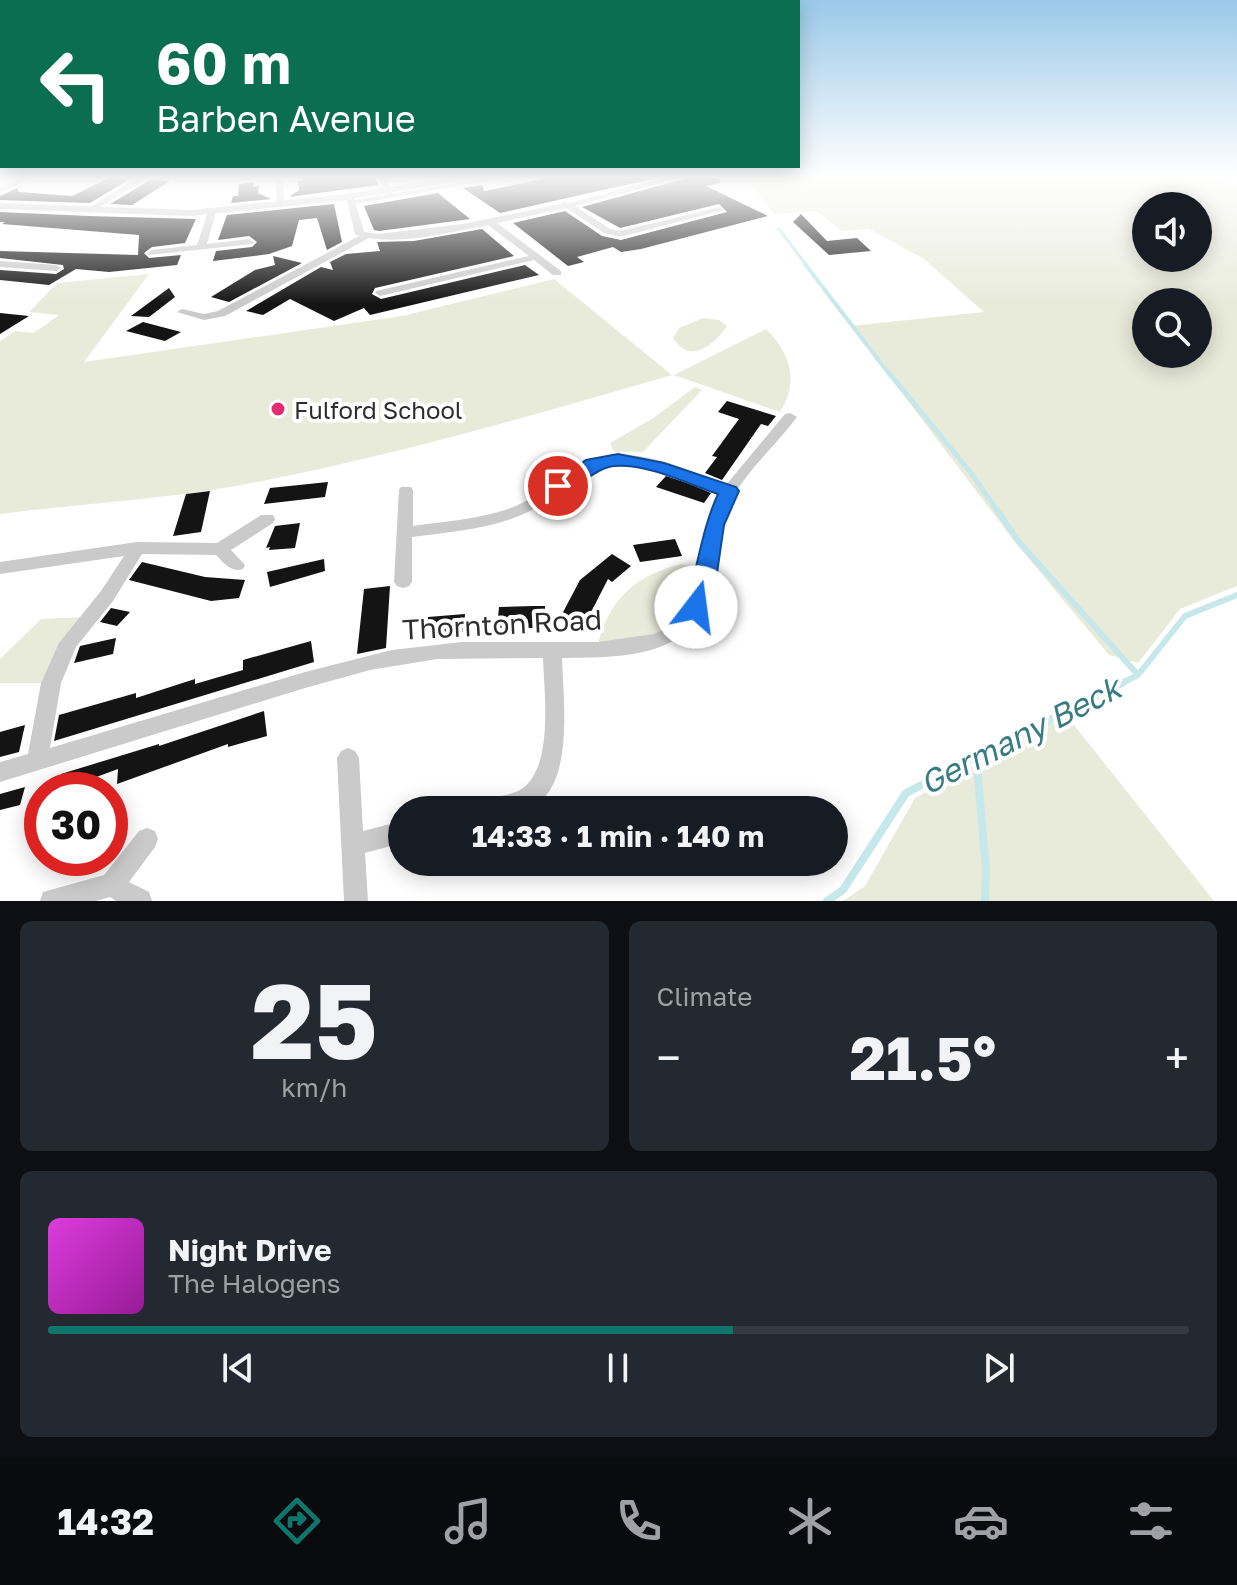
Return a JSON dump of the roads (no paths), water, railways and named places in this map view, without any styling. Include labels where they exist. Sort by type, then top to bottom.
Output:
[{"type":"street","points":[[201,247],[210,219]]},
{"type":"street","points":[[355,219],[360,234],[365,237]]},
{"type":"street","points":[[182,312],[204,317],[221,314],[365,237],[402,236],[498,219]]},
{"type":"street","points":[[588,219],[607,231],[620,234],[682,219]]},
{"type":"street","points":[[489,221],[557,273]]},
{"type":"street","points":[[152,253],[249,242]]},
{"type":"street","points":[[380,293],[536,257]]},
{"type":"street","points":[[0,264],[56,268]]},
{"type":"street","name":"Thornton Road","points":[[0,772],[373,661],[449,650],[640,644],[679,629],[701,594],[714,525],[729,491],[790,417]]},
{"type":"street","points":[[405,532],[498,517],[541,499],[578,471],[618,459],[658,467],[729,491]]},
{"type":"street","points":[[403,582],[406,490]]},
{"type":"street","points":[[8,562],[137,548],[180,551],[220,549],[267,519]]},
{"type":"street","points":[[37,762],[51,683],[68,643],[107,596],[137,548]]},
{"type":"street","points":[[220,549],[237,565]]},
{"type":"street","points":[[531,796],[544,780],[553,755],[552,649]]},
{"type":"street","points":[[348,758],[356,901]]},
{"type":"street","points":[[352,845],[388,836]]},
{"type":"street","points":[[52,901],[111,885],[147,839]]},
{"type":"street","points":[[111,885],[140,901]]},
{"type":"waterway","points":[[779,229],[807,266]]},
{"type":"waterway","points":[[805,264],[890,375]]},
{"type":"waterway","points":[[889,373],[971,473],[998,512]]},
{"type":"waterway","points":[[997,510],[1018,541],[1138,675]]},
{"type":"waterway","name":"Germany Beck","points":[[1138,675],[1185,616],[1237,595]]},
{"type":"waterway","name":"Germany Beck","points":[[1122,683],[1138,675]]},
{"type":"waterway","name":"Germany Beck","points":[[976,757],[1122,683]]},
{"type":"waterway","name":"Germany Beck","points":[[1118,685],[1122,683]]},
{"type":"waterway","name":"Germany Beck","points":[[827,901],[843,890],[906,793],[976,757]]},
{"type":"waterway","points":[[976,757],[986,870],[985,901]]},
{"type":"place","name":"Fulford School","points":[[278,409]]}]
